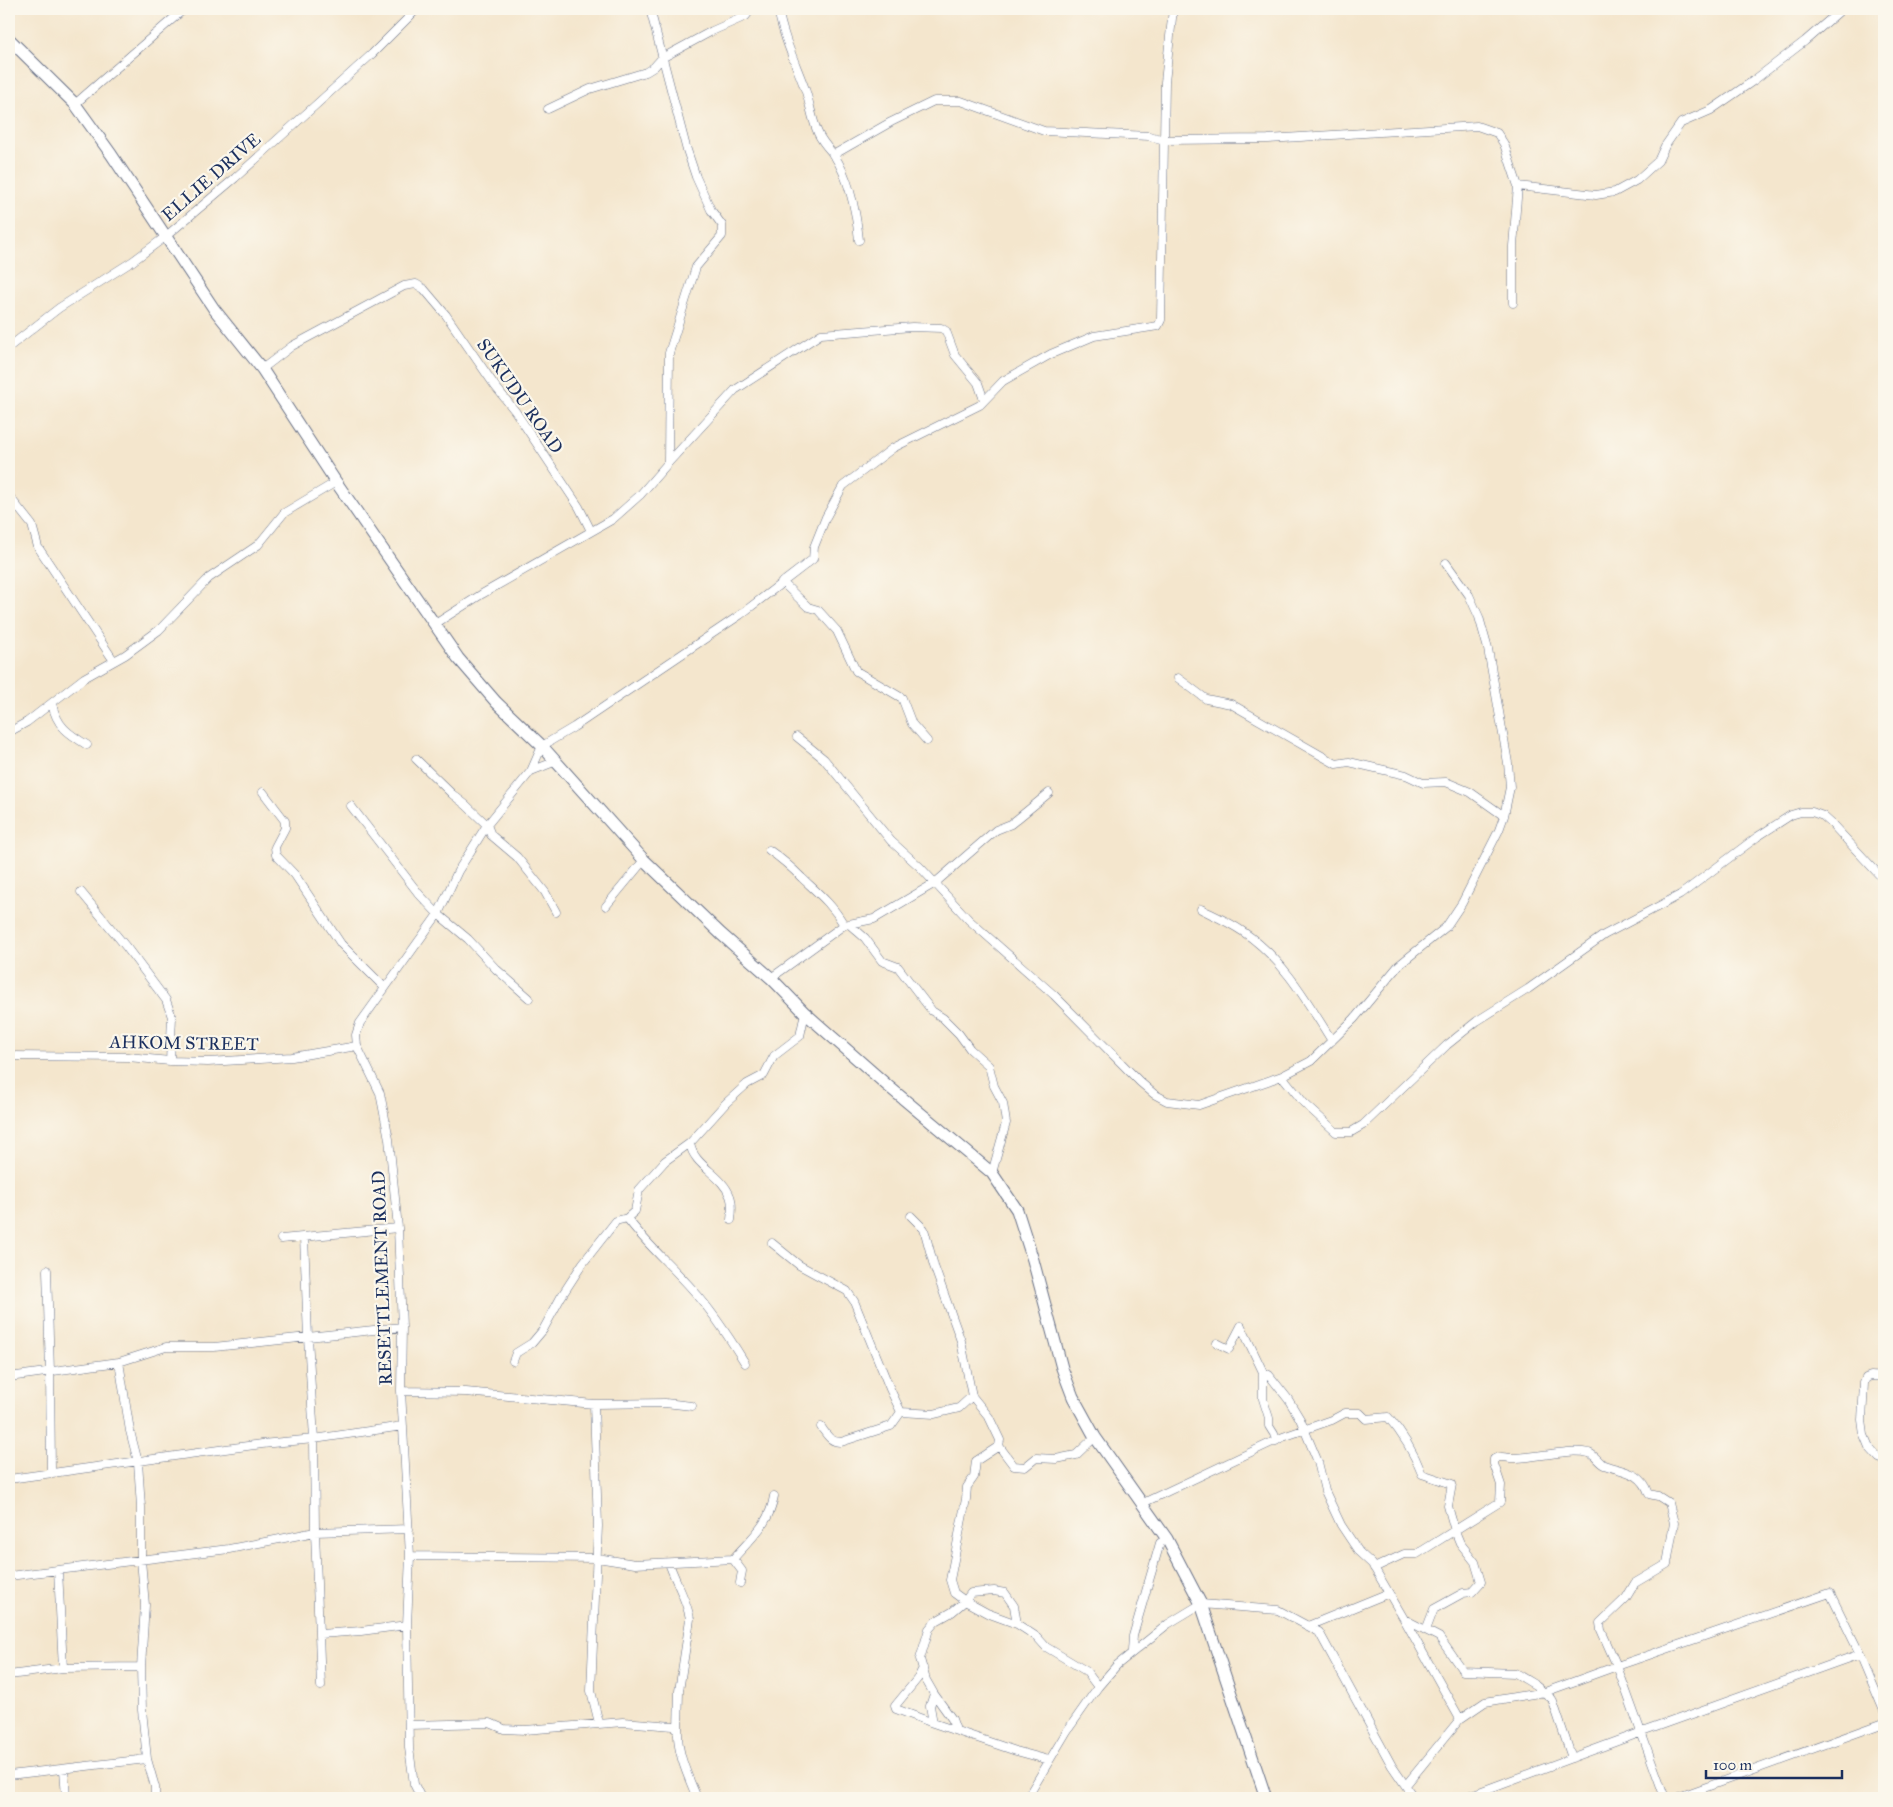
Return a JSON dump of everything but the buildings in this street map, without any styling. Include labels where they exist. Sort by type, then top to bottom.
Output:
[{"type":"main road","points":[[9,39],[75,104],[214,309],[262,369],[336,482],[458,658],[496,702],[542,746],[554,762],[644,860],[721,934],[771,978],[805,1013],[888,1086],[992,1173],[1017,1210],[1033,1260],[1062,1368],[1073,1397],[1095,1437],[1167,1538],[1201,1604],[1266,1798]]},
{"type":"street","points":[[75,104],[184,9]]},
{"type":"street","name":"ELLIE DRIVE","points":[[9,347],[59,308],[166,237],[235,178],[372,54],[417,9]]},
{"type":"street","points":[[650,9],[696,177],[711,210],[722,225],[722,236],[696,267],[669,353],[668,463]]},
{"type":"street","points":[[548,109],[590,89],[646,72],[654,67],[662,58],[712,31],[746,16],[751,9]]},
{"type":"street","points":[[778,9],[786,42],[804,87],[817,132],[824,145],[833,155],[852,197],[857,216],[859,240]]},
{"type":"street","points":[[357,1046],[356,1035],[360,1023],[438,914],[458,871],[487,825],[531,771],[542,746],[740,615],[813,559],[814,547],[826,517],[844,486],[894,448],[980,405],[1003,381],[1051,354],[1094,336],[1158,326],[1161,320],[1165,82],[1173,9]]},
{"type":"street","points":[[1518,186],[1596,195],[1615,192],[1637,180],[1658,161],[1665,146],[1682,123],[1711,110],[1754,81],[1842,9]]},
{"type":"street","points":[[833,155],[899,118],[934,101],[941,100],[961,101],[1044,131],[1149,136],[1165,140],[1268,139],[1477,126],[1497,132],[1504,144],[1518,186],[1514,237],[1513,303]]},
{"type":"street","name":"SUKUDU ROAD","points":[[262,369],[292,346],[404,286],[416,284],[424,289],[446,315],[495,386],[515,411],[579,507],[591,531]]},
{"type":"street","points":[[435,624],[482,594],[614,519],[640,495],[735,390],[821,334],[912,327],[941,328],[946,331],[955,355],[978,384],[984,400]]},
{"type":"street","points":[[9,732],[52,703],[84,678],[125,655],[159,630],[209,578],[258,545],[284,513],[336,482]]},
{"type":"street","points":[[9,496],[32,525],[38,547],[114,661]]},
{"type":"street","points":[[797,737],[824,759],[891,841],[935,883],[969,920],[1054,995],[1118,1061],[1154,1094],[1167,1101],[1199,1105],[1282,1076],[1311,1061],[1354,1019],[1399,965],[1446,927],[1462,903],[1481,867],[1504,816],[1510,787],[1508,763],[1488,649],[1479,616],[1470,595],[1446,563]]},
{"type":"street","points":[[782,582],[808,607],[818,610],[837,630],[856,671],[902,698],[912,724],[928,741]]},
{"type":"street","points":[[1178,678],[1206,698],[1231,704],[1336,764],[1349,762],[1406,775],[1423,783],[1446,782],[1470,792],[1504,816]]},
{"type":"street","points":[[52,703],[62,729],[88,745]]},
{"type":"street","points":[[416,759],[487,825],[491,835],[517,857],[545,892],[556,912]]},
{"type":"street","points":[[531,771],[554,762]]},
{"type":"street","points":[[262,792],[285,821],[285,828],[275,847],[276,855],[296,875],[341,944],[384,987]]},
{"type":"street","points":[[771,978],[846,925],[874,919],[935,883],[996,830],[1011,824],[1049,793]]},
{"type":"street","points":[[351,806],[418,894],[438,914],[468,938],[496,969],[529,998]]},
{"type":"street","points":[[1282,1076],[1304,1103],[1336,1132],[1351,1132],[1363,1125],[1447,1045],[1477,1021],[1528,989],[1604,935],[1680,895],[1757,837],[1791,815],[1801,812],[1812,812],[1823,816],[1884,880]]},
{"type":"street","points":[[769,850],[788,863],[826,899],[846,925],[864,938],[882,961],[898,967],[932,1011],[943,1018],[959,1034],[970,1049],[989,1066],[994,1086],[1004,1103],[1006,1123],[992,1173]]},
{"type":"street","points":[[606,906],[644,860]]},
{"type":"street","points":[[81,892],[127,948],[166,1000],[172,1018],[170,1061]]},
{"type":"street","points":[[1201,909],[1244,932],[1283,969],[1299,987],[1332,1041]]},
{"type":"street","points":[[513,1361],[516,1353],[532,1343],[543,1330],[561,1297],[616,1221],[627,1218],[635,1211],[639,1190],[665,1161],[690,1143],[726,1103],[747,1084],[764,1075],[774,1056],[800,1036],[805,1013]]},
{"type":"street","name":"AHKOM STREET","points":[[9,1056],[128,1057],[170,1061],[252,1060],[292,1057],[357,1046]]},
{"type":"street","name":"RESETTLEMENT ROAD","points":[[357,1046],[380,1093],[389,1139],[398,1228],[403,1426],[410,1556],[408,1625],[409,1748],[414,1784],[422,1798]]},
{"type":"street","points":[[690,1143],[692,1152],[705,1168],[716,1175],[730,1196],[731,1220]]},
{"type":"street","points":[[911,1216],[924,1229],[934,1266],[961,1341],[972,1396],[989,1417],[1000,1440],[999,1446],[976,1462],[974,1476],[967,1487],[950,1580],[954,1593],[987,1613],[1016,1624],[1037,1637],[1053,1651],[1086,1671],[1098,1687]]},
{"type":"street","points":[[627,1218],[640,1235],[693,1290],[745,1363]]},
{"type":"street","points":[[281,1239],[398,1228]]},
{"type":"street","points":[[304,1237],[314,1439],[315,1532],[321,1686]]},
{"type":"street","points":[[772,1244],[799,1265],[847,1291],[854,1301],[901,1412]]},
{"type":"street","points":[[47,1270],[51,1472]]},
{"type":"street","points":[[1217,1343],[1229,1349],[1241,1326],[1262,1372],[1262,1399],[1269,1418],[1269,1426],[1276,1441]]},
{"type":"street","points":[[9,1377],[119,1362],[166,1347],[214,1347],[402,1327]]},
{"type":"street","points":[[119,1362],[130,1431],[138,1462],[141,1507],[141,1560],[145,1605],[141,1667],[142,1710],[147,1759],[155,1787],[155,1798]]},
{"type":"street","points":[[1262,1372],[1269,1375],[1288,1399],[1304,1429],[1318,1462],[1324,1491],[1341,1525],[1359,1552],[1374,1568],[1460,1719]]},
{"type":"street","points":[[1884,1378],[1871,1376],[1866,1378],[1864,1383],[1862,1420],[1864,1435],[1869,1448],[1879,1458],[1884,1460]]},
{"type":"street","points":[[402,1391],[466,1392],[594,1404],[665,1403],[692,1406]]},
{"type":"street","points":[[901,1412],[934,1414],[959,1408],[972,1396]]},
{"type":"street","points":[[594,1404],[598,1502],[591,1691],[599,1723]]},
{"type":"street","points":[[820,1427],[830,1439],[835,1442],[841,1442],[891,1426],[901,1412]]},
{"type":"street","points":[[1143,1504],[1276,1441],[1332,1420],[1345,1413],[1360,1413],[1366,1419],[1388,1417],[1401,1432],[1416,1458],[1422,1474],[1452,1484],[1448,1506],[1455,1531],[1460,1544],[1475,1562],[1480,1582],[1472,1592],[1464,1593],[1434,1609],[1426,1630]]},
{"type":"street","points":[[9,1479],[403,1426]]},
{"type":"street","points":[[999,1446],[1014,1466],[1025,1467],[1036,1458],[1056,1459],[1076,1455],[1095,1437]]},
{"type":"street","points":[[1374,1568],[1404,1554],[1417,1554],[1500,1502],[1502,1485],[1494,1464],[1494,1459],[1499,1456],[1511,1458],[1576,1452],[1591,1453],[1602,1464],[1617,1467],[1633,1474],[1647,1485],[1649,1494],[1669,1502],[1674,1523],[1667,1564],[1635,1583],[1626,1598],[1600,1623],[1665,1798]]},
{"type":"street","points":[[410,1556],[597,1558],[635,1564],[733,1559],[768,1519],[774,1496]]},
{"type":"street","points":[[9,1576],[229,1549],[315,1532],[409,1529]]},
{"type":"street","points":[[1132,1651],[1132,1636],[1146,1588],[1160,1543],[1167,1538]]},
{"type":"street","points":[[733,1559],[742,1572],[740,1583]]},
{"type":"street","points":[[669,1563],[677,1586],[688,1608],[690,1619],[680,1691],[678,1741],[687,1777],[697,1798]]},
{"type":"street","points":[[58,1570],[63,1668]]},
{"type":"street","points":[[956,1730],[952,1719],[934,1694],[920,1659],[929,1629],[936,1621],[966,1601],[972,1593],[994,1591],[1005,1592],[1014,1606],[1016,1624]]},
{"type":"street","points":[[1308,1626],[1389,1593]]},
{"type":"street","points":[[1406,1785],[1460,1719],[1485,1702],[1545,1692],[1830,1593],[1860,1654],[1884,1712]]},
{"type":"street","points":[[1027,1798],[1098,1687],[1117,1665],[1132,1651],[1168,1624],[1201,1604],[1278,1610],[1319,1632],[1392,1766],[1414,1798]]},
{"type":"street","points":[[1404,1619],[1439,1637],[1464,1671],[1515,1673],[1545,1692],[1552,1699],[1572,1758]]},
{"type":"street","points":[[320,1634],[408,1625]]},
{"type":"street","points":[[1463,1798],[1860,1654]]},
{"type":"street","points":[[9,1675],[63,1668],[141,1667]]},
{"type":"street","points":[[923,1668],[918,1678],[895,1706],[896,1709],[941,1727],[1050,1760]]},
{"type":"street","points":[[933,1723],[930,1706],[934,1694]]},
{"type":"street","points":[[409,1725],[490,1723],[504,1729],[524,1730],[560,1729],[599,1723],[662,1724],[673,1726],[678,1730]]},
{"type":"street","points":[[1676,1798],[1884,1723]]},
{"type":"street","points":[[9,1775],[147,1759]]},
{"type":"street","points":[[64,1770],[66,1798]]}]
